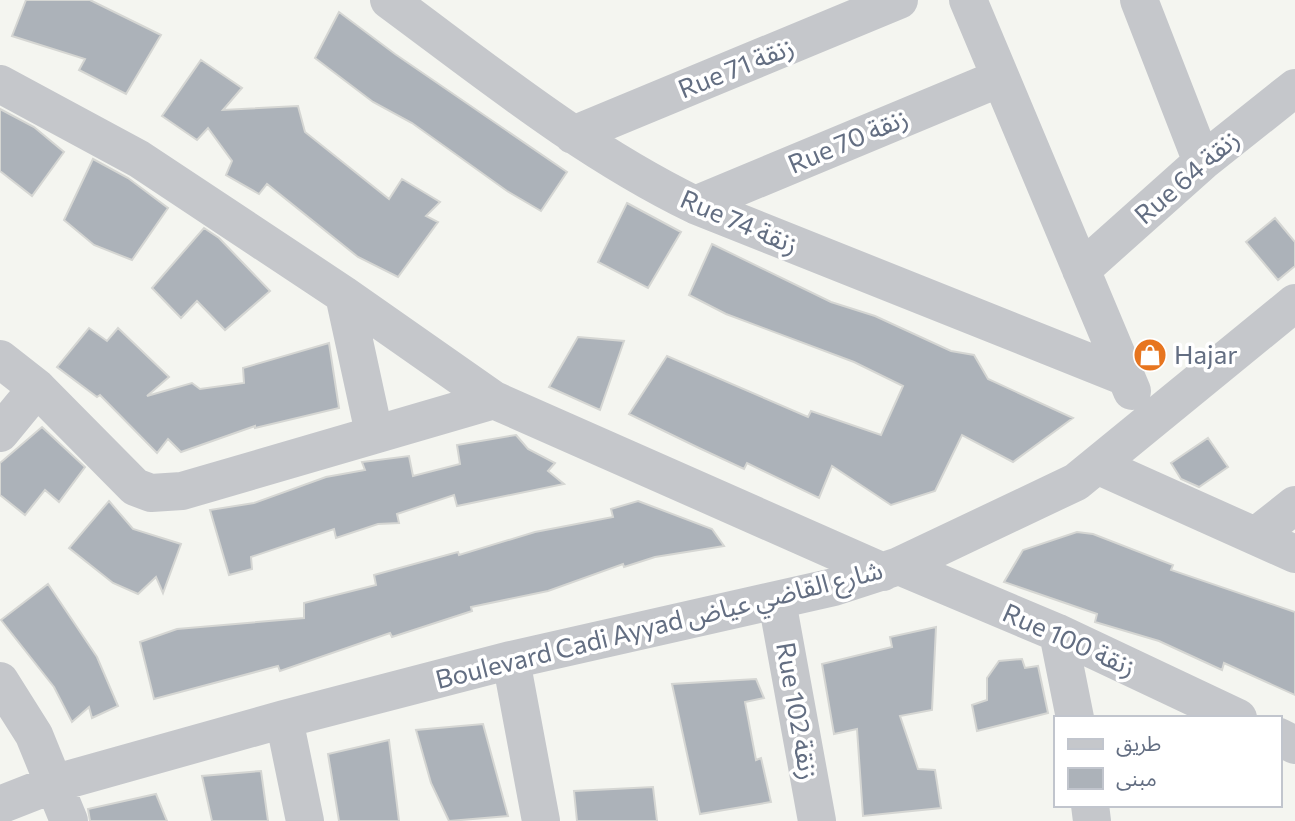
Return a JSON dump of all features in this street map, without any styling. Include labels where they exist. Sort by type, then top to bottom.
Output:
[{"type":"street","name":"Rue 74 زنقة","points":[[388,0],[573,135],[649,182],[695,205],[1126,377]]},
{"type":"street","name":"Rue 71 زنقة","points":[[573,135],[899,0]]},
{"type":"street","points":[[968,0],[1147,425]]},
{"type":"street","points":[[1139,0],[1202,162]]},
{"type":"street","name":"Rue 70 زنقة","points":[[695,205],[1000,78]]},
{"type":"street","name":"Rue 100 زنقة","points":[[0,84],[139,159],[344,295],[494,400],[891,569],[1058,633],[1234,716]]},
{"type":"street","name":"Rue 64 زنقة","points":[[1081,270],[1202,162],[1295,88]]},
{"type":"street","points":[[344,295],[374,433]]},
{"type":"street","name":"Boulevard Cadi Ayyad شارع القاضي عياض","points":[[0,805],[56,783],[284,719],[511,660],[777,601],[891,569],[1037,503],[1099,466],[1295,303]]},
{"type":"street","points":[[0,359],[37,388],[135,487],[151,493],[182,491],[494,400]]},
{"type":"street","points":[[0,433],[37,388]]},
{"type":"street","points":[[1099,466],[1295,554]]},
{"type":"street","points":[[1257,535],[1295,505]]},
{"type":"street","name":"Rue 102 زنقة","points":[[777,601],[817,821]]},
{"type":"street","points":[[1058,633],[1075,716]]},
{"type":"street","points":[[511,660],[541,821]]},
{"type":"street","points":[[0,681],[34,735],[56,783],[69,821]]},
{"type":"street","points":[[284,719],[305,821]]},
{"type":"building","points":[[26,0],[90,0],[161,35],[126,94],[79,70],[85,59],[12,36]]},
{"type":"building","points":[[339,12],[395,54],[567,172],[541,211],[507,191],[412,123],[373,102],[315,58]]},
{"type":"building","points":[[201,60],[242,88],[223,110],[298,106],[305,132],[389,199],[402,179],[440,202],[426,216],[438,222],[398,277],[358,257],[267,184],[259,194],[226,175],[232,161],[208,128],[197,140],[162,116]]},
{"type":"building","points":[[0,109],[34,127],[64,152],[32,196],[0,171]]},
{"type":"building","points":[[93,159],[128,178],[168,208],[132,260],[94,245],[64,220]]},
{"type":"building","points":[[627,203],[681,232],[648,288],[598,262]]},
{"type":"building","points":[[1275,218],[1295,242],[1295,266],[1278,280],[1246,242]]},
{"type":"building","points":[[204,228],[219,238],[270,291],[225,330],[197,301],[181,318],[152,288]]},
{"type":"building","points":[[712,244],[831,302],[875,316],[951,351],[974,355],[988,379],[1073,418],[1013,462],[962,435],[935,491],[891,505],[832,466],[819,498],[747,463],[744,469],[699,448],[629,414],[667,356],[808,417],[811,411],[881,435],[903,386],[854,362],[726,314],[689,295]]},
{"type":"building","points":[[89,328],[107,341],[118,328],[169,377],[147,396],[192,383],[200,389],[244,383],[243,368],[329,343],[339,408],[255,426],[181,452],[168,439],[157,453],[100,395],[97,397],[57,367]]},
{"type":"building","points":[[578,337],[624,341],[600,410],[549,387]]},
{"type":"building","points":[[42,427],[85,467],[59,502],[45,490],[25,515],[0,495],[0,463]]},
{"type":"building","points":[[516,435],[528,449],[555,463],[548,471],[564,484],[457,506],[454,495],[397,514],[399,523],[378,524],[336,538],[334,529],[251,557],[252,569],[229,575],[210,510],[254,503],[326,477],[365,470],[362,462],[409,456],[413,476],[460,464],[457,445]]},
{"type":"building","points":[[1208,438],[1228,467],[1199,487],[1181,479],[1171,463]]},
{"type":"building","points":[[109,501],[133,529],[181,544],[163,593],[156,577],[138,594],[113,583],[69,548]]},
{"type":"building","points":[[638,501],[712,529],[724,546],[655,557],[624,567],[623,564],[548,591],[471,607],[472,611],[392,637],[390,633],[280,671],[278,666],[154,699],[140,642],[177,629],[304,618],[304,603],[376,585],[374,575],[458,552],[459,555],[535,532],[613,517],[611,509]]},
{"type":"building","points":[[1077,532],[1093,534],[1173,565],[1171,570],[1295,612],[1295,695],[1224,663],[1222,670],[1159,641],[1095,622],[1097,614],[1004,582],[1023,550]]},
{"type":"building","points":[[48,584],[97,657],[118,706],[92,718],[89,707],[72,722],[54,687],[1,620]]},
{"type":"building","points":[[936,627],[932,710],[900,716],[918,769],[935,770],[941,808],[863,816],[857,729],[834,734],[822,664],[892,647],[890,637]]},
{"type":"building","points":[[1022,659],[1025,668],[1038,666],[1048,713],[977,731],[972,705],[987,700],[987,678],[999,661]]},
{"type":"building","points":[[756,679],[764,698],[745,702],[756,760],[761,758],[771,802],[700,814],[672,684]]},
{"type":"building","points":[[483,724],[508,816],[449,821],[431,783],[416,730]]},
{"type":"building","points":[[389,740],[399,821],[339,821],[328,754]]},
{"type":"building","points":[[261,771],[268,821],[212,821],[202,776]]},
{"type":"building","points":[[653,787],[657,821],[577,821],[574,791]]},
{"type":"building","points":[[156,794],[167,821],[90,821],[88,809]]},
{"type":"place","name":"Hajar","points":[[1150,355]]}]
